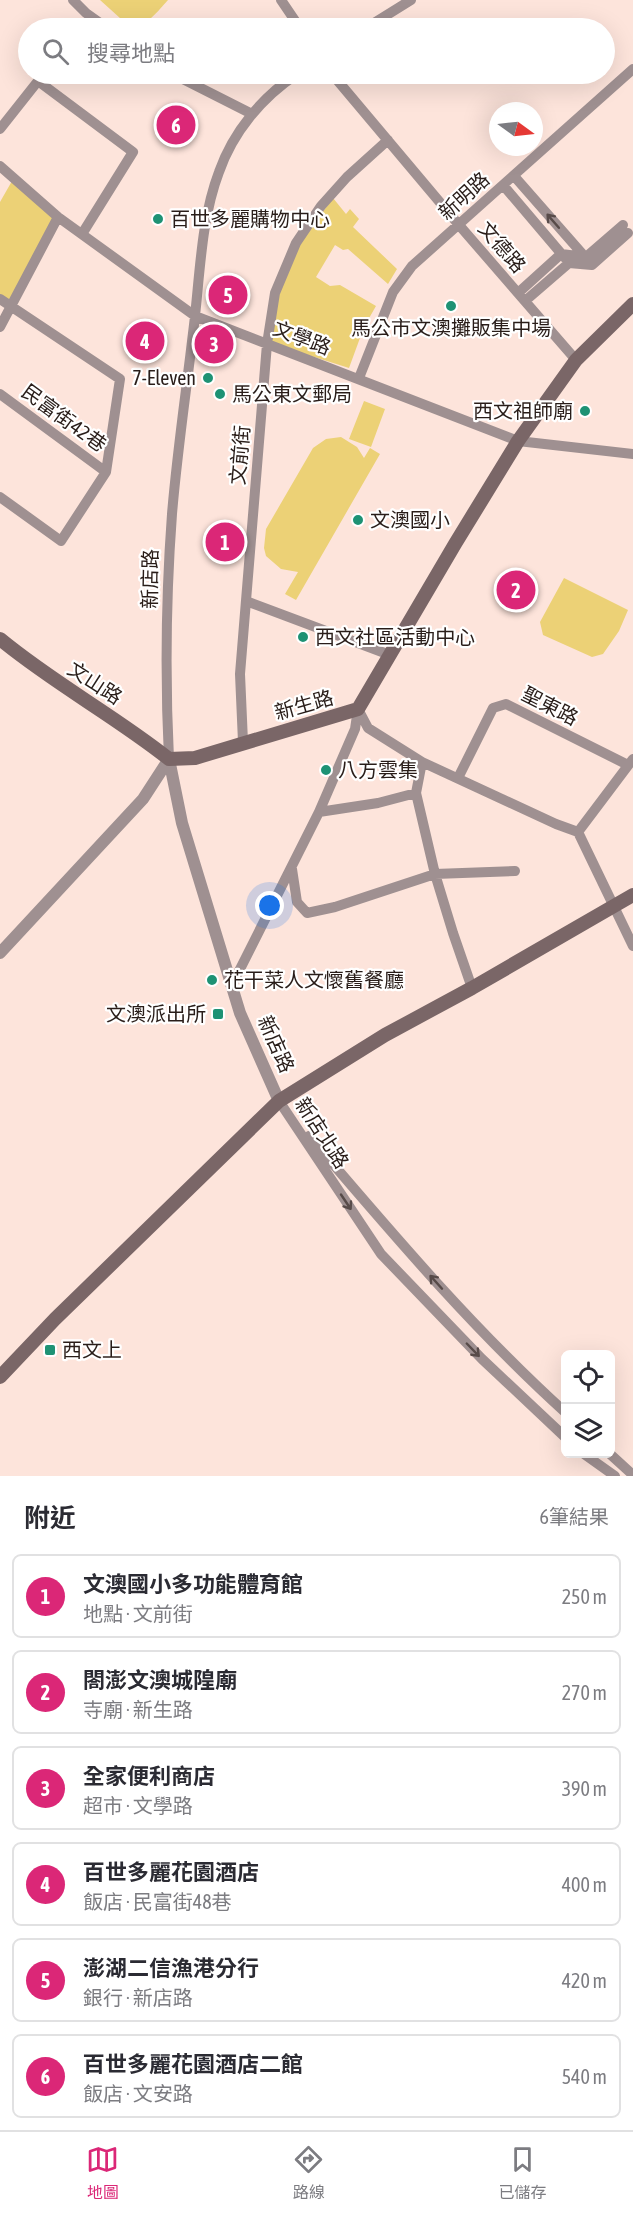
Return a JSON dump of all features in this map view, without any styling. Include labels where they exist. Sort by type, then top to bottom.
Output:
[{"type":"main road","name":"新生路","points":[[169,759],[195,758],[358,709],[518,441],[576,360],[633,304]]},
{"type":"main road","name":"文山路","points":[[0,639],[34,666],[141,736],[169,759]]},
{"type":"main road","points":[[0,1377],[55,1319],[279,1101],[385,1035],[472,988],[633,895]]},
{"type":"street","points":[[73,0],[93,18]]},
{"type":"street","points":[[382,18],[411,0]]},
{"type":"street","points":[[283,1],[294,18]]},
{"type":"street","name":"新明路","points":[[359,378],[393,292],[412,266],[633,69]]},
{"type":"street","points":[[0,129],[36,84]]},
{"type":"street","points":[[42,84],[133,152],[82,234]]},
{"type":"street","points":[[193,84],[252,114]]},
{"type":"street","name":"新店路","points":[[279,1101],[240,1013],[182,823],[169,759],[166,675],[170,540],[175,478],[206,228],[219,172],[234,139],[252,114],[284,84]]},
{"type":"street","name":"文德路","points":[[340,84],[576,360]]},
{"type":"street","name":"文前街","points":[[243,742],[240,674],[267,344],[276,293],[296,243],[321,206],[347,177],[388,140]]},
{"type":"street","name":"文學路","points":[[0,166],[58,217],[195,315],[518,441],[633,454]]},
{"type":"street","points":[[514,176],[589,261]]},
{"type":"street","points":[[503,186],[569,263]]},
{"type":"street","points":[[0,327],[58,217]]},
{"type":"street","points":[[521,297],[569,263],[589,261],[626,229]]},
{"type":"street","points":[[561,254],[589,261]]},
{"type":"street","points":[[521,297],[561,254]]},
{"type":"street","points":[[0,299],[120,379],[106,472],[61,541],[0,497]]},
{"type":"street","name":"民富街42巷","points":[[0,394],[106,472]]},
{"type":"street","points":[[246,601],[390,655]]},
{"type":"street","name":"聖東路","points":[[458,778],[493,708],[506,704],[631,762]]},
{"type":"street","points":[[358,709],[368,728],[422,762],[578,832],[633,946]]},
{"type":"street","points":[[232,985],[320,812],[355,729],[358,709]]},
{"type":"street","points":[[2,948],[143,798],[169,759]]},
{"type":"street","points":[[422,762],[416,793],[435,874],[472,988]]},
{"type":"street","points":[[578,832],[631,762]]},
{"type":"street","points":[[320,812],[378,803],[416,793]]},
{"type":"street","points":[[292,869],[297,902],[308,913],[335,907],[435,874],[515,871]]},
{"type":"street","name":"新店北路","points":[[279,1101],[402,1244],[495,1347],[561,1408]]},
{"type":"street","name":"新店北路","points":[[279,1101],[381,1254],[482,1359],[561,1433]]},
{"type":"street","points":[[590,1458],[615,1476]]},
{"type":"street","points":[[614,1458],[633,1475]]},
{"type":"shaded area","points":[[100,0],[168,0],[150,18],[120,18]]},
{"type":"shaded area","points":[[12,181],[55,217],[10,303],[0,295],[0,202]]},
{"type":"shaded area","points":[[333,198],[346,214],[350,209],[359,219],[353,227],[397,269],[388,284],[348,249],[343,250],[335,245],[316,277],[330,286],[340,285],[376,306],[364,327],[349,368],[270,343],[278,294],[298,245]]},
{"type":"shaded area","points":[[364,401],[385,409],[371,447],[349,439]]},
{"type":"shaded area","points":[[341,437],[357,447],[364,458],[370,448],[380,454],[296,600],[285,594],[298,572],[281,569],[266,556],[264,548],[266,529],[313,448],[326,439]]},
{"type":"shaded area","points":[[564,578],[628,610],[619,631],[603,654],[592,657],[543,635],[540,622]]},
{"type":"place","name":"百世多麗花園酒店二館","points":[[176,125]]},
{"type":"place","name":"百世多麗購物中心","points":[[158,219]]},
{"type":"place","name":"澎湖二信漁港分行","points":[[228,295]]},
{"type":"place","name":"馬公市文澳攤販集中場","points":[[451,306]]},
{"type":"place","name":"百世多麗花園酒店","points":[[145,341]]},
{"type":"place","name":"全家便利商店","points":[[214,344]]},
{"type":"place","name":"7-Eleven","points":[[208,378]]},
{"type":"place","name":"馬公東文郵局","points":[[220,394]]},
{"type":"place","name":"西文祖師廟","points":[[585,411]]},
{"type":"place","name":"文澳國小","points":[[358,520]]},
{"type":"place","name":"文澳國小多功能體育館","points":[[225,542]]},
{"type":"place","name":"閤澎文澳城隍廟","points":[[516,590]]},
{"type":"place","name":"西文社區活動中心","points":[[303,637]]},
{"type":"place","name":"八方雲集","points":[[326,770]]},
{"type":"place","name":"花干菜人文懷舊餐廳","points":[[212,980]]},
{"type":"place","name":"文澳派出所","points":[[218,1014]]},
{"type":"place","name":"西文上","points":[[50,1350]]}]
